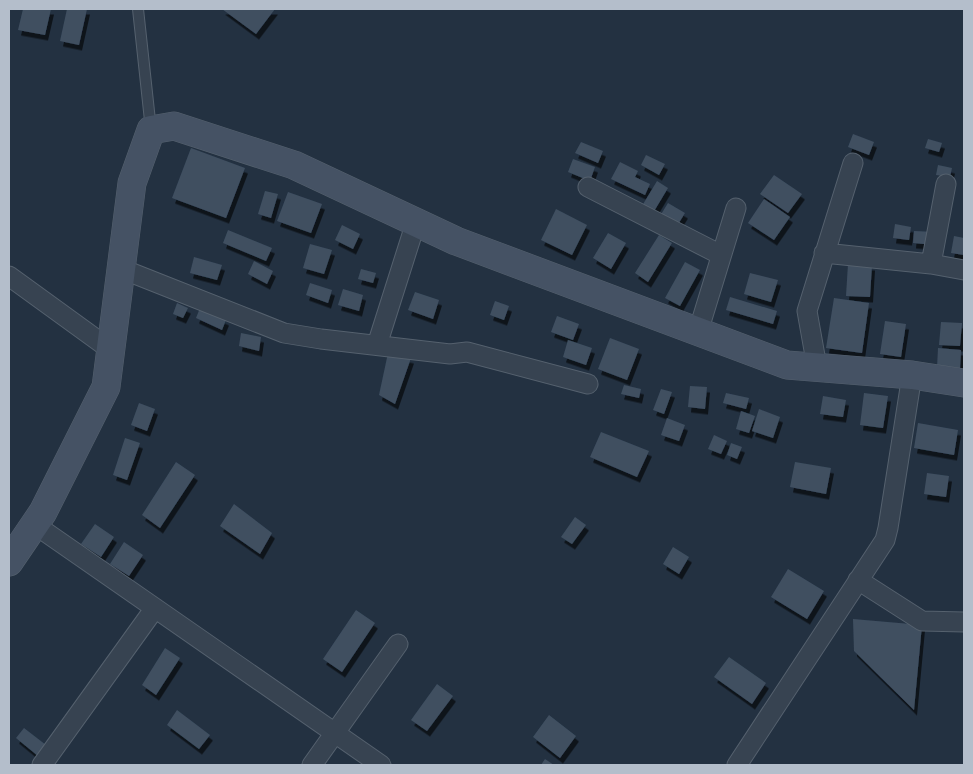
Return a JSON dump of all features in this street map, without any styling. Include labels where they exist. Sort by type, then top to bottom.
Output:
[{"type":"street","points":[[9,562],[42,512],[106,387],[132,183],[151,130],[174,126],[294,165],[456,241],[787,365],[912,375],[964,383]]},
{"type":"street","points":[[817,367],[807,310],[853,163]]},
{"type":"street","points":[[931,264],[946,184]]},
{"type":"street","points":[[588,187],[721,255]]},
{"type":"street","points":[[698,332],[736,208]]},
{"type":"street","points":[[378,345],[416,222]]},
{"type":"street","points":[[824,253],[931,264],[964,270]]},
{"type":"street","points":[[122,268],[284,333],[450,354],[467,352],[588,384]]},
{"type":"street","points":[[9,276],[111,350]]},
{"type":"street","points":[[737,765],[885,540],[912,375]]},
{"type":"street","points":[[34,524],[381,765]]},
{"type":"street","points":[[858,580],[922,621],[964,622]]},
{"type":"street","points":[[42,765],[155,608]]},
{"type":"street","points":[[312,765],[398,644]]},
{"type":"lane","points":[[138,9],[151,130]]},
{"type":"building","points":[[23,9],[51,9],[45,35],[18,30]]},
{"type":"building","points":[[67,9],[87,9],[79,45],[60,41]]},
{"type":"building","points":[[222,9],[275,9],[256,34]]},
{"type":"building","points":[[853,134],[874,142],[869,155],[848,147]]},
{"type":"building","points":[[928,139],[942,143],[939,152],[925,148]]},
{"type":"building","points":[[581,142],[603,151],[598,163],[575,153]]},
{"type":"building","points":[[191,148],[245,168],[226,218],[172,198]]},
{"type":"building","points":[[646,155],[665,164],[659,175],[641,165]]},
{"type":"building","points":[[573,159],[595,167],[590,181],[568,172]]},
{"type":"building","points":[[620,162],[638,171],[635,177],[650,184],[645,195],[611,179]]},
{"type":"building","points":[[938,165],[952,168],[950,177],[936,175]]},
{"type":"building","points":[[774,175],[802,194],[788,213],[760,194]]},
{"type":"building","points":[[657,181],[668,188],[653,213],[642,206]]},
{"type":"building","points":[[265,191],[278,194],[271,218],[258,214]]},
{"type":"building","points":[[288,192],[322,204],[311,233],[277,221]]},
{"type":"building","points":[[764,199],[790,217],[774,240],[748,223]]},
{"type":"building","points":[[668,203],[685,213],[677,226],[660,216]]},
{"type":"building","points":[[556,209],[587,225],[572,255],[541,240]]},
{"type":"building","points":[[895,224],[911,227],[909,240],[893,238]]},
{"type":"building","points":[[342,225],[360,234],[353,249],[335,240]]},
{"type":"building","points":[[228,230],[272,248],[266,261],[223,243]]},
{"type":"building","points":[[914,231],[936,232],[935,245],[913,243]]},
{"type":"building","points":[[608,233],[626,243],[611,269],[593,258]]},
{"type":"building","points":[[659,235],[672,243],[648,282],[635,273]]},
{"type":"building","points":[[954,236],[964,238],[964,255],[951,253]]},
{"type":"building","points":[[310,244],[332,250],[324,274],[303,268]]},
{"type":"building","points":[[194,257],[222,265],[217,280],[190,273]]},
{"type":"building","points":[[254,261],[273,271],[267,284],[248,274]]},
{"type":"building","points":[[685,262],[700,270],[680,306],[665,298]]},
{"type":"building","points":[[848,264],[872,265],[870,297],[846,296]]},
{"type":"building","points":[[361,269],[376,273],[373,283],[358,279]]},
{"type":"building","points":[[750,273],[778,280],[771,302],[744,294]]},
{"type":"building","points":[[310,283],[332,290],[328,303],[306,295]]},
{"type":"building","points":[[343,289],[363,295],[359,311],[338,305]]},
{"type":"building","points":[[415,292],[439,300],[433,319],[408,310]]},
{"type":"building","points":[[730,297],[777,311],[773,324],[726,310]]},
{"type":"building","points":[[834,298],[869,303],[862,353],[826,348]]},
{"type":"building","points":[[495,301],[509,306],[504,320],[490,315]]},
{"type":"building","points":[[177,303],[188,308],[183,318],[173,314]]},
{"type":"building","points":[[200,308],[226,320],[222,330],[196,318]]},
{"type":"building","points":[[557,316],[579,324],[573,340],[551,332]]},
{"type":"building","points":[[885,321],[906,324],[901,357],[880,354]]},
{"type":"building","points":[[941,322],[962,323],[960,346],[939,345]]},
{"type":"building","points":[[241,333],[261,337],[259,351],[239,346]]},
{"type":"building","points":[[610,338],[639,349],[627,380],[598,369]]},
{"type":"building","points":[[568,340],[592,348],[586,365],[563,357]]},
{"type":"building","points":[[938,348],[961,350],[960,369],[937,368]]},
{"type":"building","points":[[388,353],[411,358],[395,404],[379,395]]},
{"type":"building","points":[[624,385],[641,389],[639,398],[621,394]]},
{"type":"building","points":[[690,386],[707,387],[705,409],[688,407]]},
{"type":"building","points":[[661,389],[672,392],[664,414],[653,410]]},
{"type":"building","points":[[726,393],[749,398],[746,409],[723,403]]},
{"type":"building","points":[[864,393],[888,396],[883,428],[860,425]]},
{"type":"building","points":[[823,396],[846,400],[843,417],[820,414]]},
{"type":"building","points":[[139,403],[155,409],[147,431],[131,425]]},
{"type":"building","points":[[759,409],[780,417],[773,438],[752,431]]},
{"type":"building","points":[[741,411],[755,416],[749,433],[736,429]]},
{"type":"building","points":[[667,418],[685,425],[679,441],[661,435]]},
{"type":"building","points":[[918,423],[958,430],[954,455],[914,448]]},
{"type":"building","points":[[601,432],[649,451],[637,477],[590,457]]},
{"type":"building","points":[[714,435],[727,441],[721,454],[708,449]]},
{"type":"building","points":[[125,438],[140,443],[127,480],[113,475]]},
{"type":"building","points":[[731,443],[742,447],[737,459],[727,455]]},
{"type":"building","points":[[176,462],[195,475],[160,528],[142,515]]},
{"type":"building","points":[[795,462],[831,468],[826,494],[790,487]]},
{"type":"building","points":[[927,473],[949,476],[946,497],[924,494]]},
{"type":"building","points":[[234,504],[272,533],[260,554],[220,526]]},
{"type":"building","points":[[575,517],[586,525],[572,544],[561,537]]},
{"type":"building","points":[[95,524],[114,537],[101,557],[81,544]]},
{"type":"building","points":[[124,542],[143,555],[129,576],[110,564]]},
{"type":"building","points":[[673,547],[689,557],[679,574],[663,564]]},
{"type":"building","points":[[788,569],[824,591],[807,619],[771,597]]},
{"type":"building","points":[[356,610],[375,623],[342,672],[323,659]]},
{"type":"building","points":[[853,619],[922,625],[914,710],[854,651]]},
{"type":"building","points":[[165,648],[180,658],[156,695],[142,685]]},
{"type":"building","points":[[729,657],[766,683],[752,704],[714,677]]},
{"type":"building","points":[[437,684],[453,696],[427,731],[411,720]]},
{"type":"building","points":[[177,710],[210,735],[199,749],[167,725]]},
{"type":"building","points":[[549,715],[576,736],[560,758],[533,737]]},
{"type":"building","points":[[24,728],[46,745],[38,756],[16,738]]},
{"type":"building","points":[[545,759],[554,765],[541,765]]}]
